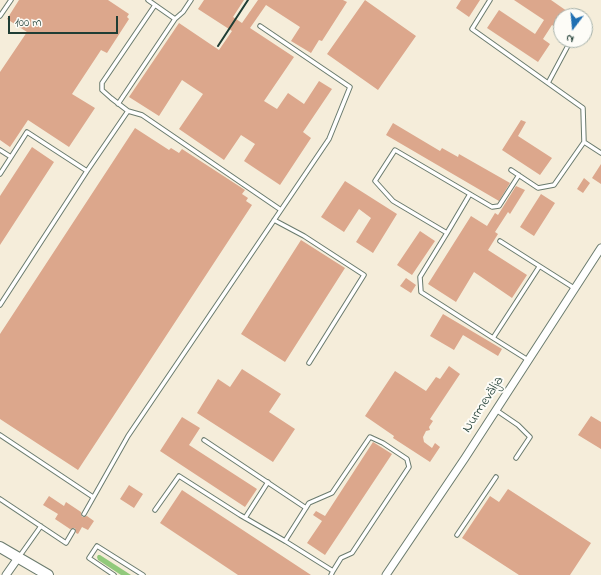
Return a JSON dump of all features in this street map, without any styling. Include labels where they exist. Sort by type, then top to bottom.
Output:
[{"type":"main road","points":[[0,547],[48,575]]},
{"type":"street","name":"Nurmevälja","points":[[386,575],[496,410],[601,248]]},
{"type":"street","points":[[6,575],[18,558]]},
{"type":"lane","points":[[0,16],[11,0]]},
{"type":"lane","points":[[148,0],[175,18]]},
{"type":"lane","points":[[118,104],[175,18],[183,12],[191,0]]},
{"type":"lane","points":[[490,0],[472,29],[583,108],[584,142],[554,185],[538,188],[511,170]]},
{"type":"lane","points":[[155,5],[102,83],[102,90],[128,111],[142,115],[281,210]]},
{"type":"lane","points":[[84,514],[128,436],[329,139],[350,87],[260,26]]},
{"type":"lane","points":[[548,83],[567,48]]},
{"type":"lane","points":[[0,305],[128,111]]},
{"type":"lane","points":[[0,174],[28,132],[87,171]]},
{"type":"lane","points":[[584,142],[601,153]]},
{"type":"lane","points":[[0,150],[11,157]]},
{"type":"lane","points":[[447,233],[393,202],[375,181],[395,150],[492,207],[499,206],[519,175]]},
{"type":"lane","points":[[470,194],[420,277],[421,292],[528,360]]},
{"type":"lane","points":[[274,220],[304,236],[364,275],[309,363]]},
{"type":"lane","points":[[500,241],[575,289]]},
{"type":"lane","points":[[492,338],[539,267]]},
{"type":"lane","points":[[496,410],[518,425],[530,437],[516,458]]},
{"type":"lane","points":[[0,435],[93,497]]},
{"type":"lane","points":[[285,541],[309,503],[332,494],[370,437],[407,458],[408,467],[404,474],[352,553],[341,558],[330,575]]},
{"type":"lane","points":[[204,440],[306,508]]},
{"type":"lane","points":[[155,510],[179,476],[333,571]]},
{"type":"lane","points":[[457,535],[496,476]]},
{"type":"lane","points":[[245,518],[268,482]]},
{"type":"lane","points":[[0,500],[66,543],[73,531]]},
{"type":"lane","points":[[18,558],[41,526]]},
{"type":"lane","points":[[114,575],[89,558],[97,546],[143,575]]},
{"type":"green space","points":[[98,555],[131,575],[121,575],[98,560]]},
{"type":"building","points":[[19,0],[108,0],[129,14],[127,17],[129,19],[107,53],[101,50],[72,94],[95,108],[69,147],[28,120],[10,147],[0,140],[0,72],[27,32],[7,19]]},
{"type":"building","points":[[204,0],[244,0],[233,17],[242,23],[258,0],[343,0],[347,2],[322,41],[319,40],[311,53],[291,41],[300,27],[266,5],[250,28],[294,57],[264,101],[277,109],[288,93],[304,104],[319,81],[332,89],[303,132],[311,138],[280,185],[244,161],[255,144],[241,135],[224,160],[179,129],[203,94],[182,80],[159,116],[129,97],[179,23],[219,50],[232,31],[198,9]]},
{"type":"building","points":[[365,0],[416,36],[378,90],[327,54]]},
{"type":"building","points":[[461,0],[480,0],[469,17],[456,8]]},
{"type":"building","points":[[514,0],[551,0],[562,8],[553,8],[553,26],[552,25],[543,39],[550,44],[538,62],[487,28],[499,10],[535,34],[544,20]]},
{"type":"building","points":[[521,120],[526,122],[518,136],[552,158],[540,175],[502,150]]},
{"type":"building","points":[[393,123],[440,151],[442,148],[458,157],[459,154],[510,183],[499,201],[386,135]]},
{"type":"building","points":[[135,128],[169,150],[171,148],[179,153],[182,149],[245,190],[242,194],[248,198],[246,201],[252,205],[78,470],[0,419],[0,334]]},
{"type":"building","points":[[32,147],[54,162],[0,245],[0,196]]},
{"type":"building","points":[[601,164],[601,184],[592,178]]},
{"type":"building","points":[[584,178],[590,183],[583,193],[577,189]]},
{"type":"building","points":[[345,181],[397,214],[373,253],[356,242],[371,218],[359,209],[344,232],[321,217]]},
{"type":"building","points":[[516,186],[525,190],[510,214],[508,212],[495,232],[498,234],[488,250],[527,275],[512,298],[474,272],[456,302],[428,284],[471,216],[487,226],[495,213],[498,215]]},
{"type":"building","points":[[541,194],[555,203],[534,236],[520,227]]},
{"type":"building","points":[[420,231],[435,241],[412,275],[397,265]]},
{"type":"building","points":[[301,240],[345,268],[285,362],[241,334]]},
{"type":"building","points":[[406,278],[416,285],[411,293],[400,286]]},
{"type":"building","points":[[443,314],[502,349],[498,356],[463,335],[454,350],[430,336]]},
{"type":"building","points":[[449,366],[460,374],[430,419],[433,421],[429,427],[430,430],[426,431],[423,437],[424,442],[432,448],[435,443],[440,447],[430,462],[393,438],[394,436],[365,416],[395,371],[426,391],[436,377],[440,379]]},
{"type":"building","points":[[242,369],[281,394],[269,412],[295,429],[273,462],[197,413],[218,379],[230,387]]},
{"type":"building","points":[[591,416],[601,422],[601,449],[578,435]]},
{"type":"building","points":[[182,417],[200,428],[189,445],[257,489],[245,507],[160,451]]},
{"type":"building","points":[[373,442],[392,454],[325,555],[307,543],[322,521],[313,515],[316,511],[325,516]]},
{"type":"building","points":[[129,485],[143,494],[134,508],[120,499]]},
{"type":"building","points":[[508,489],[591,543],[570,575],[519,575],[462,538],[490,496],[499,502]]},
{"type":"building","points":[[182,490],[311,575],[238,575],[160,523]]},
{"type":"building","points":[[49,496],[64,506],[66,502],[81,512],[82,517],[87,516],[94,521],[88,530],[82,527],[78,534],[76,533],[75,528],[70,529],[55,519],[58,514],[43,505]]},
{"type":"railway","points":[[218,46],[248,0]]}]
